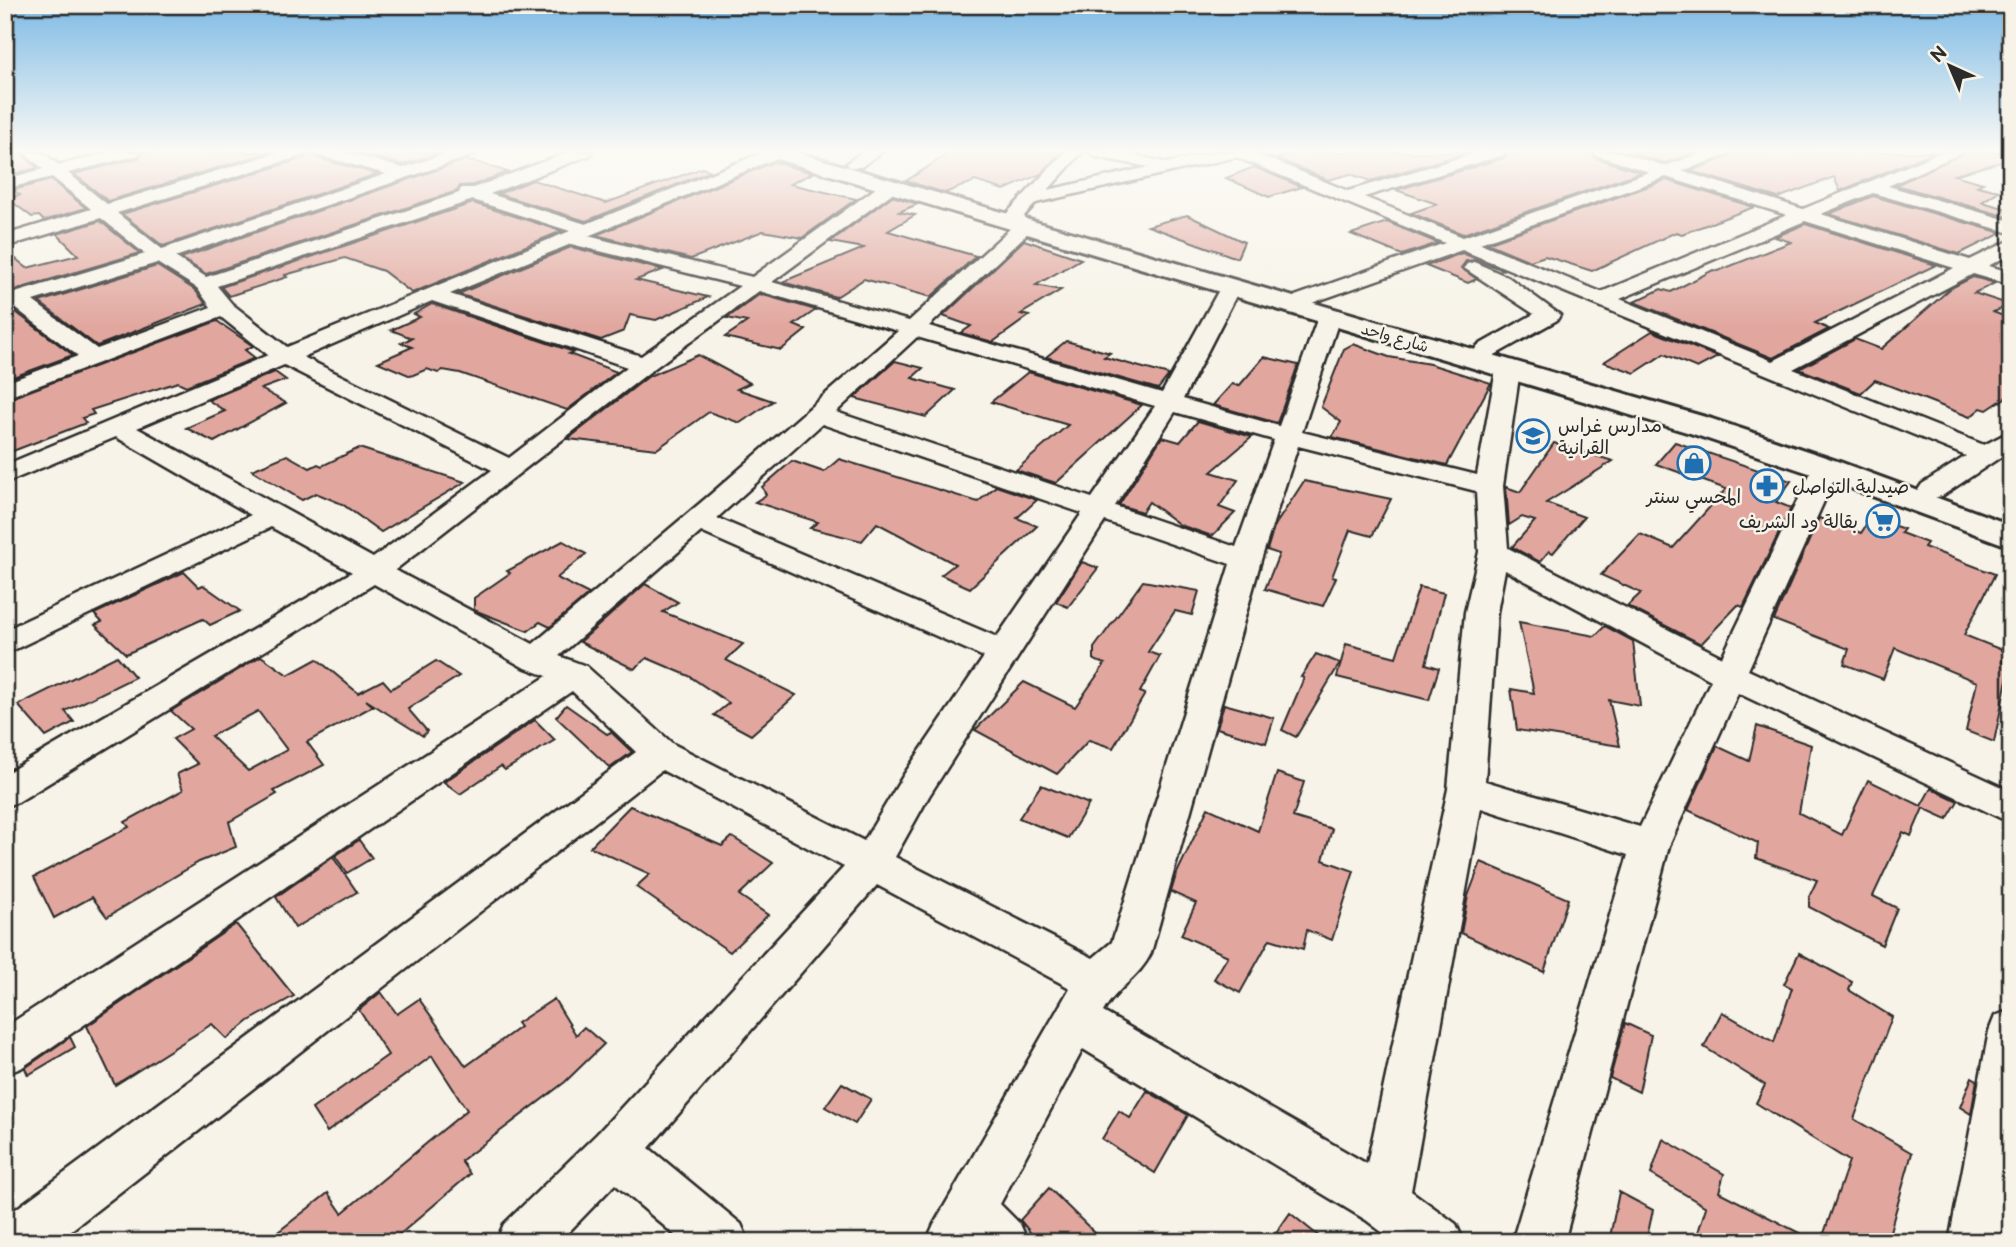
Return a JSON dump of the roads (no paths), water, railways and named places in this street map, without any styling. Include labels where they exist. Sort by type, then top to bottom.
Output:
[{"type":"street","points":[[5,241],[112,210]]},
{"type":"street","points":[[11,301],[296,210]]},
{"type":"street","points":[[204,284],[425,210]]},
{"type":"street","points":[[516,210],[579,234],[1287,436],[1489,486]]},
{"type":"street","points":[[5,475],[636,210]]},
{"type":"street","points":[[5,792],[373,572],[644,365],[857,210]]},
{"type":"street","name":"شارع واحد","points":[[1003,210],[1022,214],[1230,288],[1717,419],[1932,490],[2011,521]]},
{"type":"street","name":"شارع واحد","points":[[1007,210],[1315,309]]},
{"type":"street","points":[[535,659],[699,521],[914,330],[1025,210]]},
{"type":"street","points":[[1022,214],[1034,210]]},
{"type":"street","points":[[1378,210],[1986,455]]},
{"type":"street","points":[[975,1232],[1087,1001],[1130,953],[1246,560],[1287,436],[1315,309],[1437,253],[1555,210]]},
{"type":"street","points":[[1791,210],[2011,279]]},
{"type":"street","points":[[1600,300],[1818,210]]},
{"type":"street","points":[[1953,210],[2011,227]]},
{"type":"street","points":[[106,212],[159,256],[204,284],[224,309],[285,356],[511,468]]},
{"type":"street","points":[[1773,370],[2011,246]]},
{"type":"street","points":[[1384,1202],[1466,789],[1481,612],[1494,552],[1489,486],[1509,364],[1549,315],[1491,275],[1437,253]]},
{"type":"street","points":[[522,1242],[614,1151],[873,863],[916,786],[1170,401],[1230,288]]},
{"type":"street","points":[[431,294],[644,365]]},
{"type":"street","points":[[11,301],[94,357]]},
{"type":"street","points":[[5,391],[224,309]]},
{"type":"street","name":"شارع واحد","points":[[1509,364],[1826,468],[2011,537]]},
{"type":"street","points":[[821,415],[1246,560]]},
{"type":"street","points":[[117,426],[373,572],[535,659],[574,674],[660,753],[873,863],[1087,1001],[1384,1202],[1438,1242]]},
{"type":"street","points":[[1932,490],[2011,439]]},
{"type":"street","points":[[1538,1242],[1650,846],[1826,468]]},
{"type":"street","points":[[5,643],[272,516]]},
{"type":"street","points":[[699,521],[1005,653]]},
{"type":"street","points":[[1494,552],[1729,675],[2011,808]]},
{"type":"street","points":[[5,1053],[574,674]]},
{"type":"street","points":[[14,1242],[660,753]]},
{"type":"street","points":[[1466,789],[1650,846]]},
{"type":"street","points":[[1975,1242],[2011,1031]]},
{"type":"street","points":[[614,1151],[723,1242]]},
{"type":"place","name":"مدارس غراس القرانية","points":[[1533,436]]},
{"type":"place","name":"المحسي سنتر","points":[[1694,463]]},
{"type":"place","name":"صيدلية التواصل","points":[[1767,486]]},
{"type":"place","name":"بقالة ود الشريف","points":[[1883,521]]}]
